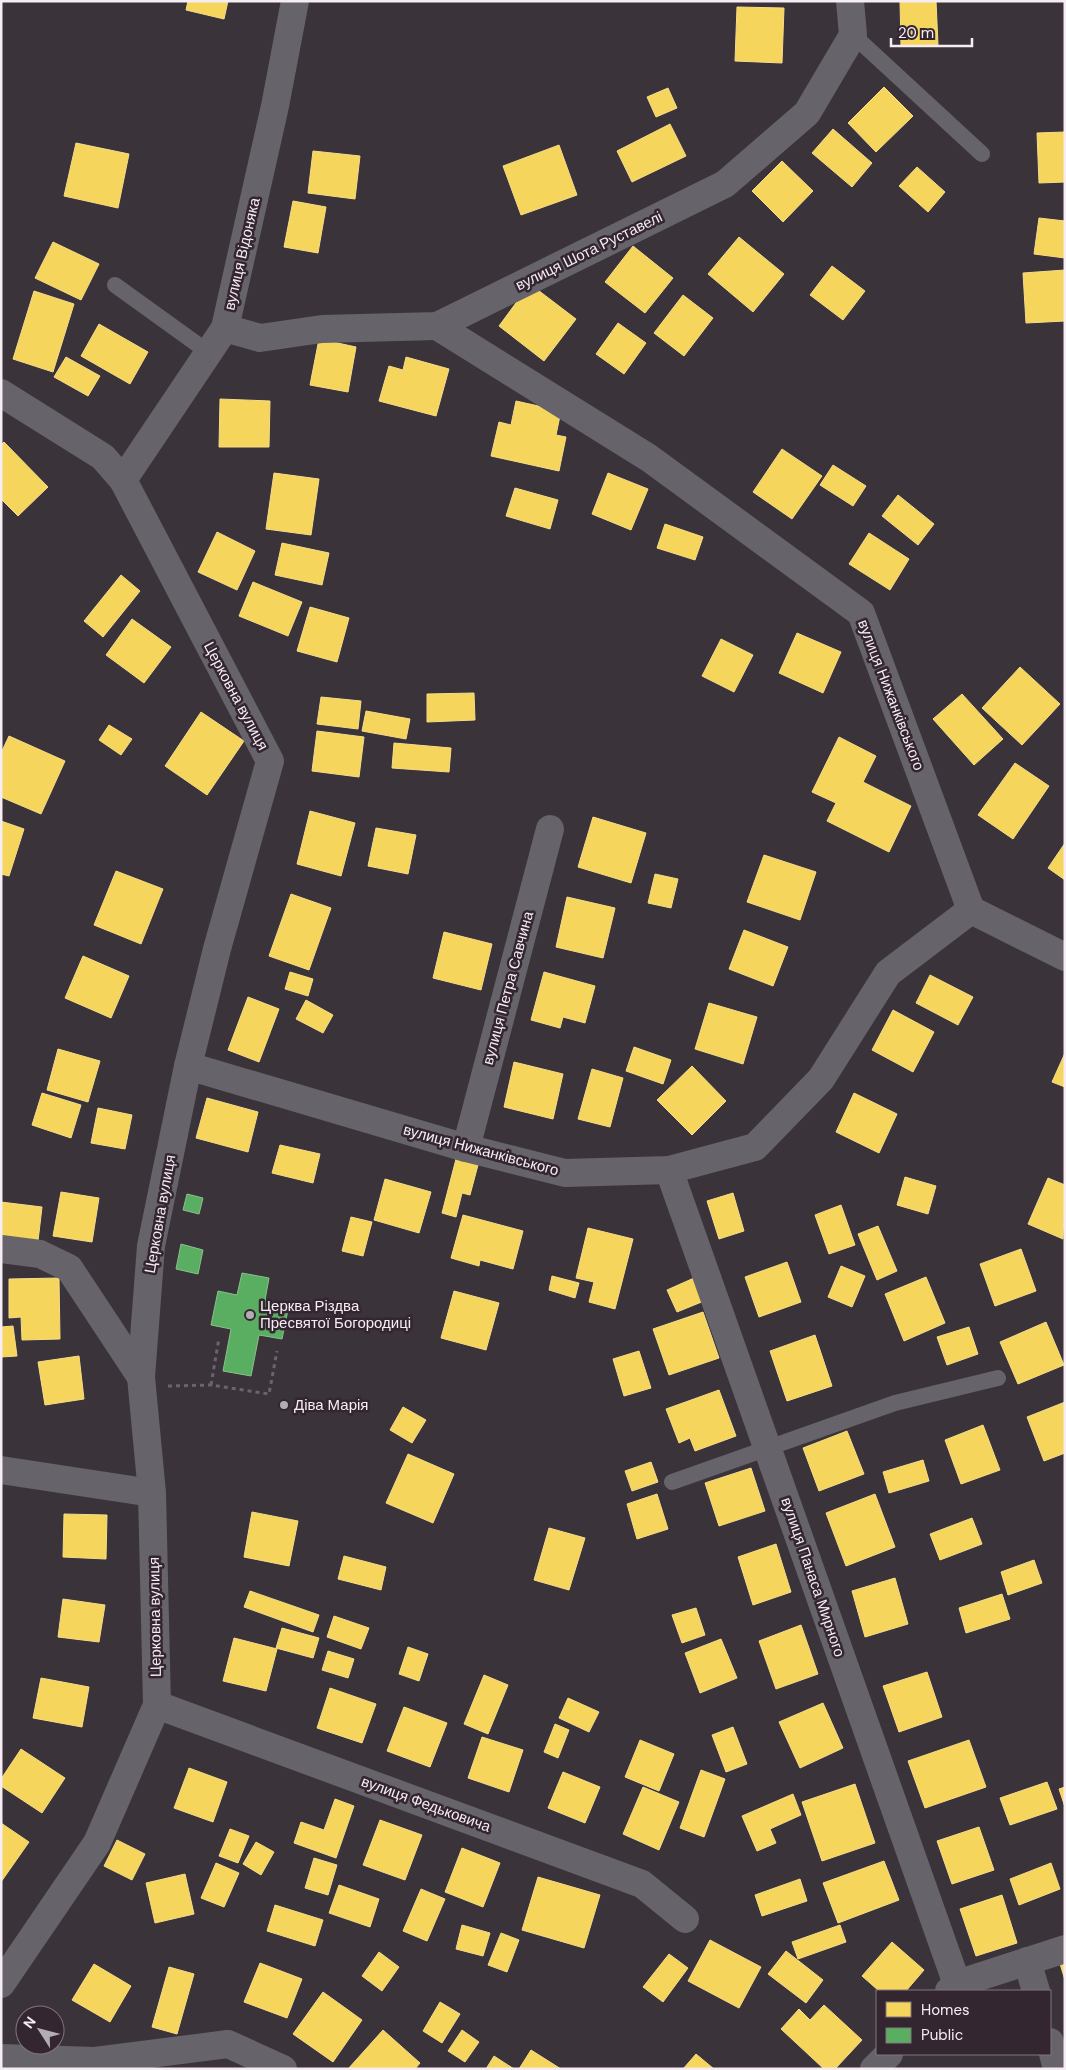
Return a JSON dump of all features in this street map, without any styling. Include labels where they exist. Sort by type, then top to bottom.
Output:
[{"type":"street","name":"вулиця Відоняка","points":[[122,480],[225,328],[275,106],[295,1]]},
{"type":"street","points":[[850,1],[853,35]]},
{"type":"street","name":"вулиця Шота Руставелі","points":[[225,328],[260,338],[322,329],[437,326],[724,184],[807,113],[853,35]]},
{"type":"street","name":"вулиця Нижанківського","points":[[188,1066],[466,1148],[566,1173],[669,1170],[755,1147],[821,1079],[888,973],[971,910],[861,613],[649,458],[437,326]]},
{"type":"street","name":"Церковна вулиця","points":[[1,393],[103,457],[122,480],[270,761],[217,948],[188,1066],[151,1246],[142,1382],[152,1494],[157,1705],[97,1843],[1,1984]]},
{"type":"street","name":"вулиця Петра Савчина","points":[[466,1148],[550,829]]},
{"type":"street","points":[[971,910],[1065,957]]},
{"type":"street","name":"вулиця Панаса Мирного","points":[[669,1170],[767,1447],[953,1988]]},
{"type":"street","points":[[1,1249],[40,1254],[69,1268],[142,1382]]},
{"type":"street","points":[[1,1470],[152,1494]]},
{"type":"street","name":"вулиця Федьковича","points":[[157,1705],[642,1884],[685,1919]]},
{"type":"street","points":[[953,1988],[1065,1949]]},
{"type":"street","points":[[1027,1961],[1036,1990]]},
{"type":"street","points":[[1,2058],[95,2061],[228,2044],[282,2069]]},
{"type":"street","points":[[1051,2046],[1057,2069]]},
{"type":"street","points":[[874,2069],[888,2055]]},
{"type":"lane","points":[[853,35],[982,154]]},
{"type":"lane","points":[[116,285],[208,352]]},
{"type":"lane","points":[[672,1482],[767,1447],[895,1404],[998,1378]]},
{"type":"path","points":[[211,1385],[219,1338]]},
{"type":"path","points":[[142,1382],[211,1385],[269,1394],[277,1351]]},
{"type":"building: Homes","points":[[188,1],[228,1],[224,19],[186,10]]},
{"type":"building: Homes","points":[[900,1],[936,1],[938,45],[901,46]]},
{"type":"building: Homes","points":[[737,7],[784,8],[782,63],[735,61]]},
{"type":"building: Homes","points":[[884,87],[913,116],[876,152],[848,123]]},
{"type":"building: Homes","points":[[668,88],[677,108],[656,117],[647,97]]},
{"type":"building: Homes","points":[[670,124],[686,156],[632,182],[617,151]]},
{"type":"building: Homes","points":[[833,129],[872,163],[852,187],[812,153]]},
{"type":"building: Homes","points":[[1065,132],[1065,182],[1039,183],[1037,133]]},
{"type":"building: Homes","points":[[76,143],[129,154],[118,208],[64,196]]},
{"type":"building: Homes","points":[[559,145],[577,195],[521,215],[503,166]]},
{"type":"building: Homes","points":[[313,151],[360,156],[355,199],[308,193]]},
{"type":"building: Homes","points":[[782,161],[813,191],[783,222],[752,191]]},
{"type":"building: Homes","points":[[917,167],[945,192],[928,212],[899,186]]},
{"type":"building: Homes","points":[[293,201],[326,207],[318,253],[284,247]]},
{"type":"building: Homes","points":[[1039,218],[1065,221],[1065,258],[1034,254]]},
{"type":"building: Homes","points":[[739,237],[784,274],[753,312],[708,274]]},
{"type":"building: Homes","points":[[53,242],[99,264],[81,300],[35,278]]},
{"type":"building: Homes","points":[[633,246],[673,278],[645,313],[605,282]]},
{"type":"building: Homes","points":[[832,266],[865,291],[843,320],[810,295]]},
{"type":"building: Homes","points":[[1065,270],[1065,321],[1026,323],[1023,273]]},
{"type":"building: Homes","points":[[530,284],[576,319],[544,361],[499,326]]},
{"type":"building: Homes","points":[[34,291],[74,304],[53,372],[13,359]]},
{"type":"building: Homes","points":[[683,295],[713,318],[684,356],[654,333]]},
{"type":"building: Homes","points":[[618,323],[646,343],[624,374],[596,354]]},
{"type":"building: Homes","points":[[99,324],[148,352],[130,384],[81,356]]},
{"type":"building: Homes","points":[[319,339],[356,347],[348,392],[310,385]]},
{"type":"building: Homes","points":[[66,357],[100,376],[88,396],[54,377]]},
{"type":"building: Homes","points":[[406,357],[449,369],[436,416],[379,401],[389,366],[403,370]]},
{"type":"building: Homes","points":[[220,399],[270,401],[269,447],[219,447]]},
{"type":"building: Homes","points":[[516,401],[561,411],[556,435],[566,437],[559,471],[491,456],[499,422],[511,425]]},
{"type":"building: Homes","points":[[4,442],[48,487],[18,516],[1,499],[1,445]]},
{"type":"building: Homes","points":[[782,449],[822,476],[792,519],[753,492]]},
{"type":"building: Homes","points":[[833,465],[866,486],[853,506],[820,485]]},
{"type":"building: Homes","points":[[274,473],[319,479],[311,535],[266,529]]},
{"type":"building: Homes","points":[[608,473],[648,489],[631,530],[592,514]]},
{"type":"building: Homes","points":[[515,488],[558,500],[550,529],[506,516]]},
{"type":"building: Homes","points":[[898,495],[934,524],[918,545],[882,516]]},
{"type":"building: Homes","points":[[665,524],[703,537],[695,560],[657,548]]},
{"type":"building: Homes","points":[[217,532],[255,551],[237,590],[198,572]]},
{"type":"building: Homes","points":[[869,533],[909,559],[890,590],[849,564]]},
{"type":"building: Homes","points":[[282,543],[329,553],[322,585],[275,575]]},
{"type":"building: Homes","points":[[121,575],[140,591],[103,637],[84,621]]},
{"type":"building: Homes","points":[[253,582],[302,602],[288,636],[239,616]]},
{"type":"building: Homes","points":[[310,607],[349,618],[337,662],[297,651]]},
{"type":"building: Homes","points":[[132,619],[171,647],[144,683],[106,655]]},
{"type":"building: Homes","points":[[797,633],[841,652],[823,693],[779,673]]},
{"type":"building: Homes","points":[[721,639],[753,655],[734,692],[702,676]]},
{"type":"building: Homes","points":[[1020,667],[1060,704],[1022,745],[982,708]]},
{"type":"building: Homes","points":[[474,693],[475,720],[427,722],[427,694]]},
{"type":"building: Homes","points":[[962,694],[1003,739],[974,765],[933,719]]},
{"type":"building: Homes","points":[[321,697],[361,701],[358,729],[317,724]]},
{"type":"building: Homes","points":[[366,711],[410,719],[406,739],[362,731]]},
{"type":"building: Homes","points":[[201,712],[244,741],[207,795],[165,766]]},
{"type":"building: Homes","points":[[109,725],[132,739],[121,755],[99,740]]},
{"type":"building: Homes","points":[[317,731],[364,737],[359,777],[312,771]]},
{"type":"building: Homes","points":[[9,736],[65,761],[41,814],[1,797],[1,753]]},
{"type":"building: Homes","points":[[839,737],[876,756],[863,782],[911,806],[889,852],[827,821],[836,803],[812,792]]},
{"type":"building: Homes","points":[[394,743],[451,748],[449,772],[392,768]]},
{"type":"building: Homes","points":[[1015,763],[1049,786],[1013,839],[978,815]]},
{"type":"building: Homes","points":[[310,811],[355,823],[341,876],[297,864]]},
{"type":"building: Homes","points":[[593,817],[646,833],[631,883],[578,867]]},
{"type":"building: Homes","points":[[1,821],[24,829],[9,876],[1,874]]},
{"type":"building: Homes","points":[[376,828],[416,835],[408,874],[368,866]]},
{"type":"building: Homes","points":[[1065,843],[1065,880],[1048,868]]},
{"type":"building: Homes","points":[[764,855],[816,872],[800,920],[747,902]]},
{"type":"building: Homes","points":[[116,871],[163,889],[141,944],[94,925]]},
{"type":"building: Homes","points":[[655,874],[678,879],[671,908],[648,903]]},
{"type":"building: Homes","points":[[291,894],[331,908],[309,970],[269,956]]},
{"type":"building: Homes","points":[[567,897],[615,908],[603,958],[556,947]]},
{"type":"building: Homes","points":[[744,930],[788,947],[773,986],[729,969]]},
{"type":"building: Homes","points":[[444,932],[492,944],[481,990],[433,978]]},
{"type":"building: Homes","points":[[83,956],[129,976],[111,1018],[65,998]]},
{"type":"building: Homes","points":[[290,972],[313,979],[308,996],[285,989]]},
{"type":"building: Homes","points":[[544,972],[595,986],[585,1023],[563,1017],[560,1028],[531,1020]]},
{"type":"building: Homes","points":[[930,975],[973,997],[958,1025],[916,1003]]},
{"type":"building: Homes","points":[[248,997],[279,1009],[259,1062],[228,1050]]},
{"type":"building: Homes","points":[[306,1000],[333,1015],[323,1033],[296,1019]]},
{"type":"building: Homes","points":[[709,1003],[757,1017],[743,1064],[695,1049]]},
{"type":"building: Homes","points":[[893,1010],[934,1032],[913,1072],[872,1050]]},
{"type":"building: Homes","points":[[634,1047],[671,1060],[663,1084],[626,1071]]},
{"type":"building: Homes","points":[[58,1049],[100,1061],[88,1102],[47,1090]]},
{"type":"building: Homes","points":[[1065,1053],[1065,1087],[1052,1082]]},
{"type":"building: Homes","points":[[514,1062],[563,1074],[553,1119],[504,1107]]},
{"type":"building: Homes","points":[[692,1066],[726,1101],[692,1135],[657,1100]]},
{"type":"building: Homes","points":[[592,1069],[623,1078],[610,1127],[578,1119]]},
{"type":"building: Homes","points":[[42,1093],[81,1105],[71,1138],[32,1125]]},
{"type":"building: Homes","points":[[854,1093],[897,1114],[879,1153],[836,1132]]},
{"type":"building: Homes","points":[[207,1098],[258,1112],[248,1152],[196,1138]]},
{"type":"building: Homes","points":[[98,1108],[132,1115],[125,1149],[91,1143]]},
{"type":"building: Homes","points":[[280,1145],[320,1154],[313,1183],[272,1173]]},
{"type":"building: Homes","points":[[456,1159],[478,1165],[470,1195],[462,1193],[456,1217],[442,1213]]},
{"type":"building: Homes","points":[[905,1177],[936,1186],[928,1214],[897,1205]]},
{"type":"building: Homes","points":[[1048,1178],[1065,1185],[1063,1239],[1028,1224]]},
{"type":"building: Homes","points":[[385,1179],[431,1192],[419,1233],[374,1220]]},
{"type":"building: Homes","points":[[61,1192],[99,1198],[92,1242],[53,1236]]},
{"type":"building: Homes","points":[[733,1193],[744,1231],[719,1239],[707,1201]]},
{"type":"building: Homes","points":[[1,1202],[42,1207],[38,1241],[1,1236]]},
{"type":"building: Homes","points":[[841,1205],[855,1245],[829,1254],[815,1215]]},
{"type":"building: Homes","points":[[463,1215],[523,1231],[513,1269],[480,1260],[479,1266],[451,1258]]},
{"type":"building: Homes","points":[[351,1217],[372,1222],[363,1256],[342,1251]]},
{"type":"building: Homes","points":[[878,1226],[897,1271],[877,1280],[858,1234]]},
{"type":"building: Homes","points":[[588,1228],[633,1239],[615,1309],[589,1302],[594,1282],[576,1278]]},
{"type":"building: Homes","points":[[1021,1249],[1036,1291],[995,1306],[980,1264]]},
{"type":"building: Homes","points":[[787,1262],[801,1302],[759,1317],[745,1277]]},
{"type":"building: Homes","points":[[841,1266],[865,1276],[852,1307],[828,1297]]},
{"type":"building: Homes","points":[[552,1276],[579,1283],[575,1298],[549,1290]]},
{"type":"building: Homes","points":[[926,1277],[945,1323],[904,1341],[885,1294]]},
{"type":"building: Homes","points":[[59,1278],[60,1339],[22,1340],[21,1317],[9,1318],[9,1279]]},
{"type":"building: Homes","points":[[694,1278],[704,1301],[677,1312],[667,1290]]},
{"type":"building: Homes","points":[[454,1291],[499,1303],[486,1350],[441,1338]]},
{"type":"building: Homes","points":[[703,1312],[719,1358],[669,1375],[653,1329]]},
{"type":"building: Homes","points":[[1046,1322],[1064,1365],[1018,1384],[1000,1342]]},
{"type":"building: Homes","points":[[13,1326],[17,1356],[1,1357],[1,1327]]},
{"type":"building: Homes","points":[[969,1327],[978,1354],[947,1365],[937,1337]]},
{"type":"building: Homes","points":[[815,1335],[832,1386],[787,1401],[770,1351]]},
{"type":"building: Homes","points":[[639,1351],[651,1388],[624,1396],[613,1359]]},
{"type":"building: Homes","points":[[79,1356],[84,1399],[45,1405],[38,1362]]},
{"type":"building: Homes","points":[[719,1390],[736,1436],[695,1451],[690,1438],[679,1443],[666,1409]]},
{"type":"building: Homes","points":[[1065,1402],[1065,1453],[1044,1461],[1027,1417]]},
{"type":"building: Homes","points":[[403,1407],[426,1420],[412,1443],[390,1430]]},
{"type":"building: Homes","points":[[983,1425],[1000,1470],[961,1484],[945,1440]]},
{"type":"building: Homes","points":[[847,1431],[864,1474],[819,1491],[803,1448]]},
{"type":"building: Homes","points":[[408,1454],[454,1474],[433,1523],[386,1503]]},
{"type":"building: Homes","points":[[923,1460],[929,1481],[889,1493],[883,1472]]},
{"type":"building: Homes","points":[[651,1462],[658,1482],[632,1491],[625,1471]]},
{"type":"building: Homes","points":[[751,1468],[765,1511],[719,1526],[705,1483]]},
{"type":"building: Homes","points":[[657,1494],[668,1529],[637,1539],[627,1504]]},
{"type":"building: Homes","points":[[875,1494],[895,1547],[846,1566],[826,1513]]},
{"type":"building: Homes","points":[[252,1512],[298,1521],[289,1566],[244,1557]]},
{"type":"building: Homes","points":[[64,1514],[107,1515],[106,1559],[63,1557]]},
{"type":"building: Homes","points":[[972,1518],[982,1544],[940,1560],[930,1534]]},
{"type":"building: Homes","points":[[549,1528],[585,1538],[569,1590],[534,1580]]},
{"type":"building: Homes","points":[[776,1544],[791,1592],[753,1605],[738,1557]]},
{"type":"building: Homes","points":[[344,1556],[386,1567],[381,1590],[338,1579]]},
{"type":"building: Homes","points":[[1034,1560],[1042,1583],[1008,1595],[1001,1572]]},
{"type":"building: Homes","points":[[895,1578],[908,1624],[865,1637],[852,1591]]},
{"type":"building: Homes","points":[[250,1591],[319,1615],[313,1632],[244,1607]]},
{"type":"building: Homes","points":[[1002,1594],[1010,1619],[966,1633],[959,1608]]},
{"type":"building: Homes","points":[[63,1599],[105,1605],[99,1642],[58,1637]]},
{"type":"building: Homes","points":[[696,1608],[705,1635],[682,1643],[672,1615]]},
{"type":"building: Homes","points":[[334,1616],[369,1628],[361,1649],[327,1637]]},
{"type":"building: Homes","points":[[801,1625],[818,1674],[776,1689],[759,1641]]},
{"type":"building: Homes","points":[[282,1628],[319,1638],[313,1658],[276,1648]]},
{"type":"building: Homes","points":[[234,1638],[277,1649],[266,1691],[223,1681]]},
{"type":"building: Homes","points":[[721,1639],[737,1678],[700,1693],[685,1653]]},
{"type":"building: Homes","points":[[408,1647],[428,1654],[419,1681],[399,1674]]},
{"type":"building: Homes","points":[[328,1651],[354,1659],[348,1678],[322,1670]]},
{"type":"building: Homes","points":[[927,1672],[942,1717],[899,1732],[883,1686]]},
{"type":"building: Homes","points":[[484,1675],[508,1685],[488,1734],[464,1724]]},
{"type":"building: Homes","points":[[41,1678],[89,1687],[82,1727],[33,1718]]},
{"type":"building: Homes","points":[[330,1688],[376,1704],[362,1743],[317,1728]]},
{"type":"building: Homes","points":[[568,1698],[599,1712],[589,1732],[559,1718]]},
{"type":"building: Homes","points":[[823,1703],[843,1748],[800,1768],[779,1722]]},
{"type":"building: Homes","points":[[404,1707],[447,1723],[430,1767],[387,1751]]},
{"type":"building: Homes","points":[[555,1724],[569,1730],[558,1758],[544,1752]]},
{"type":"building: Homes","points":[[733,1727],[747,1764],[726,1772],[712,1735]]},
{"type":"building: Homes","points":[[482,1737],[523,1750],[509,1792],[468,1778]]},
{"type":"building: Homes","points":[[640,1740],[674,1754],[659,1791],[625,1777]]},
{"type":"building: Homes","points":[[969,1740],[986,1787],[925,1808],[908,1761]]},
{"type":"building: Homes","points":[[21,1749],[65,1778],[42,1813],[1,1786],[1,1779]]},
{"type":"building: Homes","points":[[189,1768],[227,1782],[213,1822],[174,1808]]},
{"type":"building: Homes","points":[[701,1770],[725,1779],[704,1837],[680,1828]]},
{"type":"building: Homes","points":[[563,1772],[600,1787],[585,1823],[548,1808]]},
{"type":"building: Homes","points":[[1047,1782],[1057,1809],[1010,1825],[1000,1798]]},
{"type":"building: Homes","points":[[855,1784],[875,1843],[822,1861],[802,1802]]},
{"type":"building: Homes","points":[[643,1787],[679,1802],[659,1850],[623,1834]]},
{"type":"building: Homes","points":[[1065,1787],[1065,1807],[1059,1789]]},
{"type":"building: Homes","points":[[793,1794],[801,1815],[770,1829],[776,1843],[757,1851],[742,1816]]},
{"type":"building: Homes","points":[[335,1799],[354,1806],[336,1858],[294,1843],[301,1822],[324,1830]]},
{"type":"building: Homes","points":[[380,1820],[422,1835],[405,1880],[363,1865]]},
{"type":"building: Homes","points":[[1,1823],[29,1842],[1,1882]]},
{"type":"building: Homes","points":[[979,1827],[994,1870],[952,1884],[937,1841]]},
{"type":"building: Homes","points":[[230,1829],[249,1836],[238,1863],[219,1856]]},
{"type":"building: Homes","points":[[117,1840],[145,1854],[132,1880],[104,1866]]},
{"type":"building: Homes","points":[[256,1842],[274,1852],[261,1875],[243,1864]]},
{"type":"building: Homes","points":[[462,1848],[500,1863],[483,1907],[445,1892]]},
{"type":"building: Homes","points":[[314,1858],[337,1865],[328,1895],[305,1888]]},
{"type":"building: Homes","points":[[884,1861],[899,1900],[838,1923],[823,1883]]},
{"type":"building: Homes","points":[[216,1863],[239,1873],[224,1907],[201,1898]]},
{"type":"building: Homes","points":[[1051,1863],[1060,1889],[1019,1905],[1010,1879]]},
{"type":"building: Homes","points":[[185,1874],[194,1914],[155,1923],[146,1883]]},
{"type":"building: Homes","points":[[538,1877],[600,1895],[584,1948],[522,1930]]},
{"type":"building: Homes","points":[[800,1879],[807,1901],[762,1916],[755,1895]]},
{"type":"building: Homes","points":[[339,1885],[379,1899],[370,1927],[329,1913]]},
{"type":"building: Homes","points":[[421,1889],[445,1899],[427,1941],[403,1931]]},
{"type":"building: Homes","points":[[1002,1895],[1017,1943],[976,1956],[960,1909]]},
{"type":"building: Homes","points":[[275,1905],[323,1920],[315,1946],[267,1931]]},
{"type":"building: Homes","points":[[462,1925],[490,1933],[483,1956],[456,1949]]},
{"type":"building: Homes","points":[[840,1925],[846,1942],[798,1959],[792,1942]]},
{"type":"building: Homes","points":[[501,1933],[519,1940],[507,1972],[488,1965]]},
{"type":"building: Homes","points":[[710,1940],[761,1967],[739,2008],[688,1981]]},
{"type":"building: Homes","points":[[892,1942],[924,1970],[907,1990],[878,1990],[862,1976]]},
{"type":"building: Homes","points":[[786,1951],[823,1980],[806,2003],[768,1974]]},
{"type":"building: Homes","points":[[379,1952],[399,1967],[382,1991],[362,1976]]},
{"type":"building: Homes","points":[[1065,1952],[1065,1980],[1057,1954]]},
{"type":"building: Homes","points":[[669,1954],[688,1968],[663,2002],[643,1987]]},
{"type":"building: Homes","points":[[260,1963],[302,1979],[287,2018],[244,2002]]},
{"type":"building: Homes","points":[[94,1964],[131,1986],[110,2022],[72,2000]]},
{"type":"building: Homes","points":[[169,1967],[194,1974],[177,2034],[152,2027]]},
{"type":"building: Homes","points":[[323,1992],[362,2020],[333,2062],[293,2034]]},
{"type":"building: Homes","points":[[440,2002],[460,2014],[442,2043],[423,2031]]},
{"type":"building: Homes","points":[[824,2005],[862,2040],[835,2069],[824,2069],[781,2029],[799,2009],[810,2020]]},
{"type":"building: Homes","points":[[383,2030],[420,2063],[415,2069],[348,2069]]},
{"type":"building: Homes","points":[[462,2030],[479,2042],[465,2062],[448,2051]]},
{"type":"building: Homes","points":[[531,2050],[561,2069],[519,2069]]},
{"type":"building: Homes","points":[[696,2054],[714,2069],[683,2069]]},
{"type":"building: Homes","points":[[494,2056],[514,2069],[486,2069]]},
{"type":"building: Public","points":[[187,1194],[203,1198],[199,1214],[183,1210]]},
{"type":"building: Public","points":[[181,1244],[203,1250],[198,1274],[176,1269]]},
{"type":"building: Public","name":"Церква Різдва Пресвятої Богородиці","points":[[242,1273],[269,1278],[265,1300],[289,1305],[282,1339],[259,1335],[251,1376],[223,1371],[231,1329],[211,1325],[218,1291],[237,1295]]},
{"type":"place","name":"Церква Різдва Пресвятої Богородиці","points":[[250,1315]]},
{"type":"place","name":"Діва Марія","points":[[284,1405]]}]
